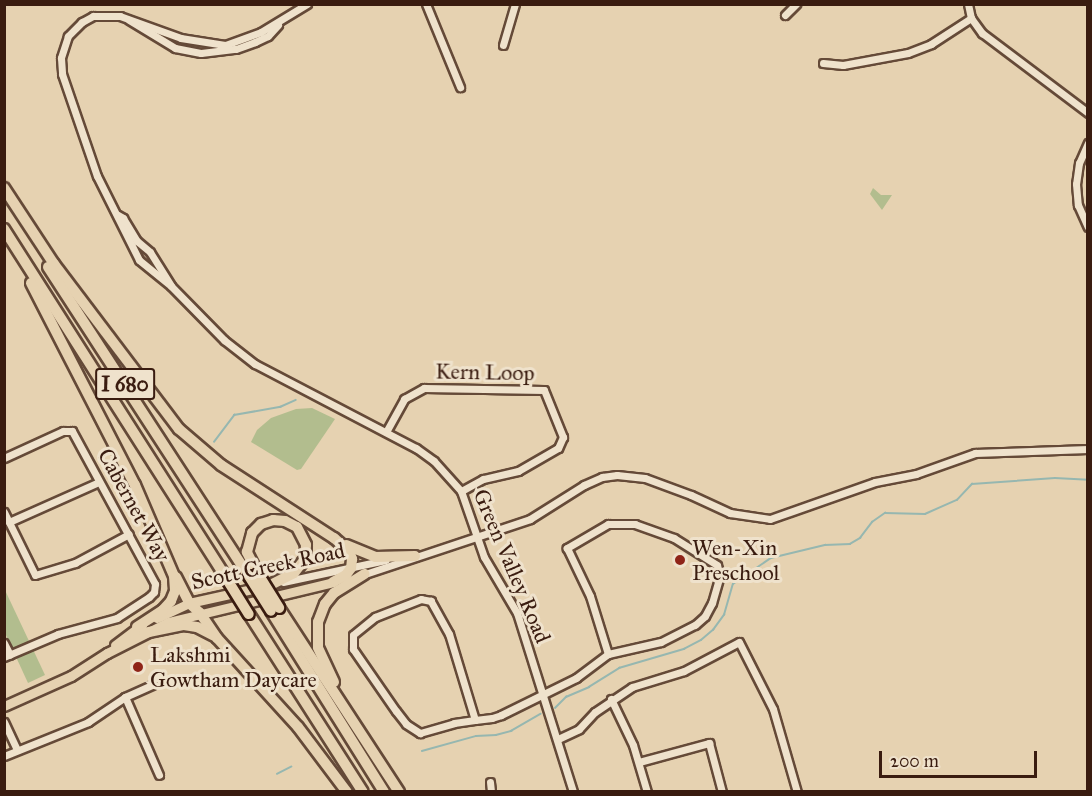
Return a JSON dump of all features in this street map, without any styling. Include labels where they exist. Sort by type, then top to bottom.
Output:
[{"type":"highway","points":[[4,189],[54,264],[179,429],[221,465],[334,538],[371,556],[416,556]]},
{"type":"highway","name":"I 680","points":[[4,189],[49,267],[253,575]]},
{"type":"highway","name":"I 680","points":[[4,229],[246,615],[300,692],[363,792]]},
{"type":"highway","name":"I 680","points":[[4,242],[225,582]]},
{"type":"highway","points":[[31,283],[126,465],[175,581],[171,601],[141,630]]},
{"type":"highway","points":[[270,585],[294,573],[305,559],[305,538],[297,527],[285,521],[273,520],[261,524],[252,533],[247,552],[253,575],[399,792]]},
{"type":"highway","points":[[333,582],[346,575],[351,568],[352,559],[349,551],[334,538]]},
{"type":"highway","points":[[166,557],[189,603],[200,613],[217,638],[298,728],[347,792]]},
{"type":"highway","points":[[365,574],[340,588],[329,598],[320,615],[317,634],[322,660],[369,745]]},
{"type":"highway","points":[[275,609],[297,653],[384,792]]},
{"type":"highway","points":[[141,630],[191,625],[217,638]]},
{"type":"highway","name":"I 680","points":[[264,642],[356,792]]},
{"type":"main road","name":"Scott Creek Road","points":[[141,630],[200,613],[279,597],[333,582]]},
{"type":"main road","name":"Scott Creek Road","points":[[4,706],[71,676],[141,630],[189,603],[270,585]]},
{"type":"street","points":[[171,286],[155,260],[118,214],[97,176],[61,66],[65,43],[82,22],[103,14],[127,18],[181,38],[225,45],[249,38],[282,21],[307,4]]},
{"type":"street","points":[[426,4],[460,87]]},
{"type":"street","points":[[503,45],[515,4]]},
{"type":"street","points":[[785,15],[796,4]]},
{"type":"street","points":[[968,4],[971,18],[991,40],[1088,113]]},
{"type":"street","points":[[127,18],[175,48],[201,53],[236,49],[255,42],[267,36],[282,21]]},
{"type":"street","points":[[823,63],[843,65],[914,51],[931,44],[971,18]]},
{"type":"street","points":[[1088,143],[1079,163],[1076,184],[1078,205],[1088,227]]},
{"type":"street","points":[[118,214],[118,220],[139,260],[171,286]]},
{"type":"street","points":[[134,251],[135,246],[141,245]]},
{"type":"street","points":[[149,268],[155,266],[155,260]]},
{"type":"street","name":"Green Valley Road","points":[[171,286],[224,340],[255,364],[386,432],[434,460],[461,491],[490,569],[517,613],[573,792]]},
{"type":"street","name":"Kern Loop","points":[[386,432],[404,399],[424,388],[543,390],[563,437],[558,448],[518,471],[483,479],[461,491]]},
{"type":"street","name":"Cabernet Way","points":[[4,458],[63,431],[72,431],[153,576],[154,592],[106,623],[74,629],[7,656]]},
{"type":"street","name":"Scott Creek Road","points":[[333,582],[365,574],[530,519],[584,485],[602,477],[634,476],[691,495],[730,513],[770,519],[875,482],[916,474],[975,453],[1088,449]]},
{"type":"street","points":[[9,522],[99,482]]},
{"type":"street","points":[[4,512],[35,575],[75,563],[129,534]]},
{"type":"street","points":[[475,720],[448,634],[430,601],[421,599],[375,616],[354,635],[353,649],[396,711],[413,730],[420,733],[448,724],[475,720],[501,715],[576,678],[608,654],[661,642],[695,625],[705,616],[712,603],[720,575],[717,565],[694,548],[635,524],[608,524],[567,548],[590,596],[608,654]]},
{"type":"street","name":"Scott Creek Road","points":[[270,585],[416,556]]},
{"type":"street","points":[[558,739],[579,729],[611,699],[647,681],[684,671],[739,642],[773,709],[797,792]]},
{"type":"street","points":[[4,644],[7,656]]},
{"type":"street","points":[[4,756],[88,722],[125,697],[152,685]]},
{"type":"street","points":[[125,697],[159,775]]},
{"type":"street","points":[[611,699],[639,762],[647,792]]},
{"type":"street","points":[[4,722],[17,750]]},
{"type":"street","points":[[639,762],[709,743],[722,792]]},
{"type":"street","points":[[490,782],[490,792]]},
{"type":"green space","points":[[873,188],[881,195],[892,195],[882,210],[870,194]]},
{"type":"green space","points":[[312,408],[335,419],[301,469],[297,470],[251,442],[257,430],[271,418],[296,409]]},
{"type":"green space","points":[[4,588],[45,675],[28,683],[5,633]]},
{"type":"waterway","points":[[214,442],[234,415],[280,407],[296,400]]},
{"type":"waterway","points":[[555,708],[566,697],[589,687],[619,668],[684,649],[701,640],[713,630],[724,615],[733,584],[771,558],[825,545],[850,544],[860,538],[872,522],[885,513],[925,514],[957,500],[972,484],[1055,478],[1088,480]]},
{"type":"waterway","points":[[422,751],[476,736],[496,735],[511,731],[541,714]]},
{"type":"waterway","points":[[277,774],[291,767]]},
{"type":"place","name":"Wen-Xin Preschool","points":[[680,560]]},
{"type":"place","name":"Lakshmi Gowtham Daycare","points":[[138,667]]}]
